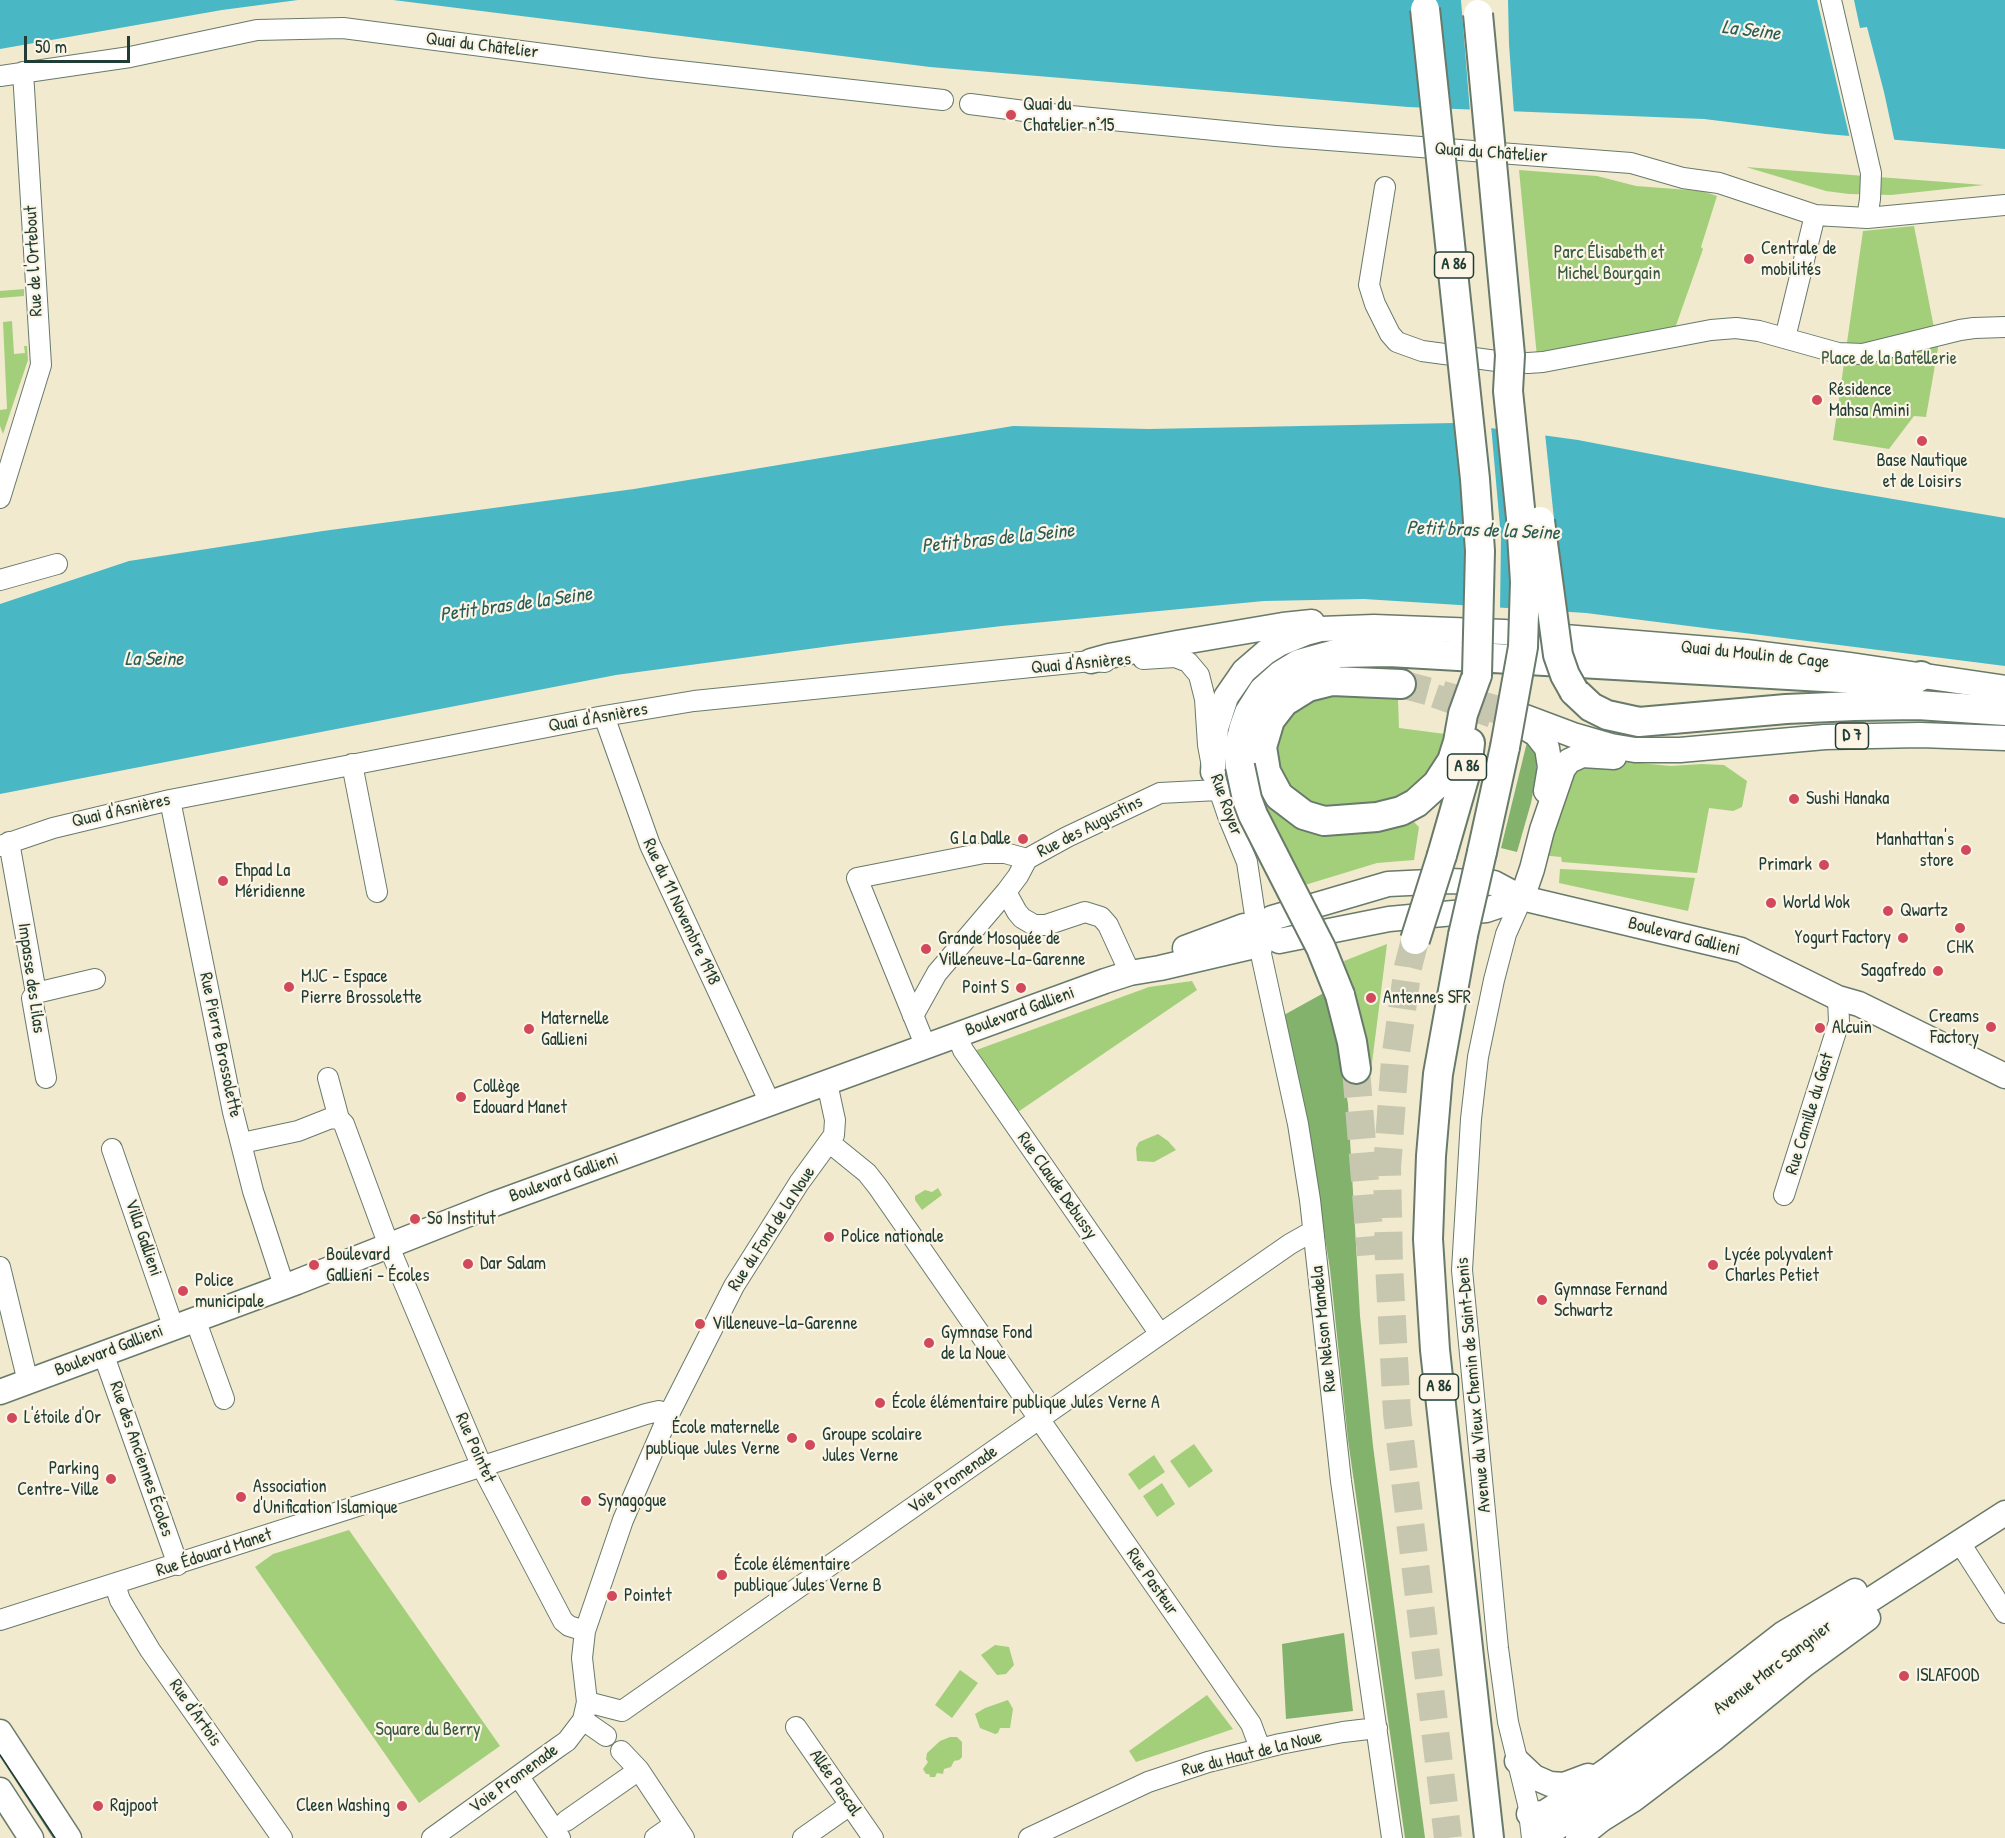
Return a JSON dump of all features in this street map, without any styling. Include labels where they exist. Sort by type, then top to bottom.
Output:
[{"type":"highway","name":"A 86","points":[[1415,940],[1467,768],[1477,675],[1480,551],[1475,479],[1424,0]]},
{"type":"highway","name":"A 86","points":[[1477,0],[1510,355],[1508,392],[1525,582],[1523,646],[1518,730],[1482,852],[1447,1017],[1438,1074],[1431,1156],[1428,1239],[1436,1361],[1489,1838]]},
{"type":"highway","points":[[1510,355],[1524,399],[1558,655],[1564,675],[1574,691],[1591,707],[1607,715],[1639,722],[1786,709],[1854,706],[1918,705],[2005,711]]},
{"type":"highway","points":[[1356,1069],[1340,995],[1321,948],[1247,799],[1224,776],[1240,743],[1249,713],[1263,691],[1281,675],[1299,664],[1339,653],[1411,653],[1910,682],[1921,676]]},
{"type":"highway","points":[[1401,684],[1332,681],[1308,687],[1284,702],[1270,720],[1262,747],[1266,772],[1279,796],[1304,815],[1324,821],[1384,815],[1401,811],[1416,803],[1437,784],[1452,761],[1463,714],[1477,675]]},
{"type":"main road","points":[[1091,661],[1306,622],[1374,619],[1430,629]]},
{"type":"main road","points":[[1224,776],[1216,728],[1226,697],[1244,671],[1266,652],[1297,637],[1321,629],[1342,627],[1430,629]]},
{"type":"main road","name":"Quai du Moulin de Cage","points":[[1430,629],[1504,632],[1746,652],[2005,688]]},
{"type":"main road","points":[[1518,730],[1573,735],[1635,750],[1700,748]]},
{"type":"main road","points":[[1518,730],[1536,734],[1544,742],[1550,766],[1547,788],[1524,867],[1522,898]]},
{"type":"main road","name":"D 7","points":[[1700,748],[1825,737],[1920,735],[2005,738]]},
{"type":"main road","points":[[1522,898],[1558,778],[1569,761],[1591,754],[1644,758],[1700,748]]},
{"type":"main road","name":"Boulevard Gallieni","points":[[0,1392],[284,1286],[494,1204],[1130,973],[1250,946],[1264,932],[1272,918],[1388,884],[1450,881],[1494,883],[1522,898],[1741,950],[1838,998],[1859,1004],[2005,1076]]},
{"type":"main road","points":[[1264,932],[1279,941],[1389,919],[1486,910],[1522,898]]},
{"type":"main road","name":"Boulevard Gallieni","points":[[1838,998],[1857,1015],[2005,1090]]},
{"type":"main road","name":"Avenue Marc Sangnier","points":[[1540,1836],[1673,1745],[1789,1652],[2005,1513]]},
{"type":"main road","points":[[1529,1814],[1544,1813],[1610,1768],[1784,1633],[1877,1579],[1905,1577]]},
{"type":"main road","points":[[1591,1838],[1634,1799],[1713,1739],[1805,1664],[1888,1604],[1905,1577]]},
{"type":"main road","points":[[0,1732],[69,1838]]},
{"type":"main road","points":[[1517,1761],[1534,1777],[1556,1785],[1610,1768]]},
{"type":"main road","points":[[0,1790],[31,1838]]},
{"type":"main road","points":[[1578,1838],[1591,1826],[1634,1799]]},
{"type":"street","points":[[1831,0],[1871,173],[1867,218]]},
{"type":"street","name":"Quai du Châtelier","points":[[0,76],[130,57],[257,30],[343,28],[652,68],[943,100]]},
{"type":"street","name":"Rue de l'Ortebout","points":[[8,451],[41,365],[23,72]]},
{"type":"street","name":"Quai du Châtelier","points":[[970,104],[1287,137],[1631,163],[1683,178],[1719,183],[1815,214],[1867,218],[2005,205]]},
{"type":"street","points":[[1385,187],[1369,285],[1375,304],[1390,334],[1397,342],[1422,351],[1519,363],[1544,362],[1711,330],[1736,328],[1759,331],[1838,353],[1863,354],[1960,330],[2005,327]]},
{"type":"street","points":[[1785,338],[1815,214]]},
{"type":"street","points":[[0,498],[8,451]]},
{"type":"street","points":[[0,580],[57,564]]},
{"type":"street","name":"Quai d'Asnières","points":[[4,844],[53,828],[170,800],[604,716],[694,701],[1091,661],[1111,663],[1175,657],[1188,662],[1199,675]]},
{"type":"street","name":"Rue Royer","points":[[1199,675],[1204,692],[1208,745],[1224,776],[1247,862],[1255,915],[1264,932]]},
{"type":"street","name":"Rue du 11 Novembre 1918","points":[[604,716],[655,856],[770,1103]]},
{"type":"street","points":[[352,764],[377,892]]},
{"type":"street","name":"Rue des Augustins","points":[[913,1016],[856,878],[984,854],[1005,853],[1027,859],[1066,837],[1160,793],[1224,776]]},
{"type":"street","name":"Rue Pierre Brossolette","points":[[170,800],[233,1112],[253,1191],[284,1286]]},
{"type":"street","name":"Impasse des Lilas","points":[[4,844],[36,993],[32,998],[46,1078]]},
{"type":"street","points":[[927,1047],[913,1016],[938,973],[1006,892],[1027,859]]},
{"type":"street","points":[[1006,892],[1022,918],[1034,925],[1046,925],[1079,913],[1090,913],[1101,917],[1108,925],[1130,973]]},
{"type":"street","name":"Avenue du Vieux Chemin de Saint-Denis","points":[[1522,898],[1506,934],[1478,1057],[1471,1119],[1462,1270],[1498,1648],[1508,1722],[1529,1814],[1540,1836]]},
{"type":"street","name":"Rue Nelson Mandela","points":[[1264,932],[1261,954],[1298,1124],[1313,1231],[1341,1481],[1377,1728]]},
{"type":"street","points":[[36,993],[95,979]]},
{"type":"street","name":"Rue Camille du Gast","points":[[1784,1195],[1839,1022],[1838,998]]},
{"type":"street","name":"Rue Claude Debussy","points":[[957,1035],[963,1050],[1160,1335]]},
{"type":"street","points":[[242,1143],[298,1131],[331,1118],[339,1119],[328,1078]]},
{"type":"street","name":"Rue du Fond de la Noue","points":[[585,1711],[582,1658],[585,1631],[623,1520],[669,1414],[734,1286],[799,1184],[834,1135],[836,1126],[827,1083]]},
{"type":"street","name":"Rue Pointet","points":[[339,1119],[344,1124],[389,1246],[482,1467],[563,1621],[569,1626],[585,1631]]},
{"type":"street","name":"Rue Pasteur","points":[[830,1143],[873,1180],[1251,1724],[1260,1748]]},
{"type":"street","name":"Villa Gallieni","points":[[112,1149],[184,1322],[224,1399]]},
{"type":"street","name":"Voie Promenade","points":[[432,1838],[567,1741],[585,1711],[622,1711],[1290,1244],[1313,1231]]},
{"type":"street","points":[[0,1267],[28,1383]]},
{"type":"street","name":"Rue des Anciennes Écoles","points":[[103,1353],[178,1565]]},
{"type":"street","name":"Rue Édouard Manet","points":[[0,1620],[646,1414],[659,1411],[669,1414]]},
{"type":"street","points":[[1960,1543],[2005,1613]]},
{"type":"street","name":"Rue d'Artois","points":[[115,1585],[120,1600],[150,1650],[282,1838]]},
{"type":"street","points":[[585,1711],[606,1736]]},
{"type":"street","name":"Allée Pascal","points":[[796,1727],[873,1838]]},
{"type":"street","points":[[1377,1728],[1392,1838]]},
{"type":"street","name":"Rue du Haut de la Noue","points":[[1029,1838],[1148,1782],[1208,1762],[1260,1748],[1377,1728]]},
{"type":"street","points":[[621,1751],[639,1770],[680,1831],[655,1838]]},
{"type":"street","points":[[519,1777],[563,1829],[639,1770]]},
{"type":"street","points":[[803,1838],[850,1805]]},
{"type":"green space","points":[[1746,167],[1984,185],[1891,195],[1849,194],[1826,191]]},
{"type":"green space","name":"Parc Élisabeth et Michel Bourgain","points":[[1519,170],[1597,176],[1636,186],[1702,191],[1717,196],[1701,247],[1703,249],[1673,334],[1537,357]]},
{"type":"green space","name":"Place de la Batellerie","points":[[1914,226],[1938,348],[1926,417],[1914,416],[1889,449],[1833,440],[1863,231]]},
{"type":"green space","points":[[24,289],[24,296],[0,298],[0,291]]},
{"type":"green space","points":[[12,321],[14,354],[25,353],[24,346],[27,346],[28,360],[3,434],[0,426],[0,410],[7,409],[3,322]]},
{"type":"green space","points":[[1328,692],[1367,694],[1398,699],[1399,728],[1453,735],[1446,759],[1398,800],[1335,809],[1308,807],[1286,793],[1273,744],[1282,717]]},
{"type":"green space","points":[[1528,738],[1536,757],[1536,776],[1517,852],[1501,848]]},
{"type":"green space","points":[[1618,761],[1671,766],[1724,765],[1747,781],[1742,807],[1733,811],[1709,808],[1697,873],[1562,862],[1561,857],[1540,855],[1550,846],[1571,767]]},
{"type":"green space","points":[[1266,790],[1359,825],[1413,821],[1419,827],[1414,860],[1377,863],[1305,885],[1254,791]]},
{"type":"green space","points":[[1560,869],[1695,878],[1688,911],[1559,883]]},
{"type":"green space","points":[[1387,944],[1371,1071],[1363,1071],[1344,961]]},
{"type":"green space","points":[[1192,981],[1197,990],[1012,1116],[960,1056],[1149,987]]},
{"type":"green space","points":[[1329,990],[1348,1104],[1360,1316],[1373,1446],[1425,1838],[1405,1838],[1348,1440],[1330,1269],[1310,1144],[1284,1015]]},
{"type":"green space","points":[[1158,1134],[1176,1150],[1154,1162],[1137,1161],[1136,1148],[1139,1142]]},
{"type":"green space","points":[[938,1188],[942,1195],[922,1210],[915,1196],[925,1190],[932,1192]]},
{"type":"green space","points":[[1194,1444],[1213,1471],[1189,1488],[1170,1461]]},
{"type":"green space","points":[[1154,1455],[1165,1472],[1139,1490],[1128,1474]]},
{"type":"green space","points":[[1162,1483],[1175,1504],[1157,1517],[1143,1496]]},
{"type":"green space","name":"Square du Berry","points":[[349,1530],[500,1746],[419,1803],[255,1567],[273,1554]]},
{"type":"green space","points":[[1344,1633],[1353,1711],[1286,1719],[1282,1644]]},
{"type":"green space","points":[[995,1645],[1009,1647],[1014,1665],[1006,1674],[997,1675],[981,1655]]},
{"type":"green space","points":[[960,1670],[978,1683],[952,1718],[935,1705]]},
{"type":"green space","points":[[1207,1695],[1233,1729],[1136,1762],[1129,1751]]},
{"type":"green space","points":[[1008,1700],[1013,1709],[1010,1728],[1000,1728],[995,1734],[980,1728],[975,1714]]},
{"type":"green space","points":[[957,1737],[962,1742],[962,1757],[954,1761],[951,1767],[944,1769],[943,1774],[937,1773],[935,1777],[930,1777],[923,1769],[928,1762],[927,1753],[940,1741]]},
{"type":"water","points":[[0,0],[298,0],[222,10],[0,49]]},
{"type":"water","name":"La Seine","points":[[393,0],[2005,0],[2005,149],[1826,134],[1704,119],[1408,107],[930,67]]},
{"type":"water","name":"La Seine","points":[[1454,423],[1578,440],[1828,488],[2005,518],[2005,666],[1586,613],[1364,599],[1264,601],[1002,626],[616,675],[0,794],[0,604],[129,561],[323,531],[634,489],[1013,426],[1149,429]]},
{"type":"pier","points":[[1461,0],[1508,0],[1514,114],[1470,112]]},
{"type":"pier","points":[[1817,0],[1854,0],[1860,28],[1867,27],[1895,143],[1850,139]]},
{"type":"pier","points":[[1456,420],[1491,425],[1501,538],[1500,611],[1467,609],[1467,544]]},
{"type":"pier","points":[[1500,426],[1545,433],[1564,615],[1512,587]]},
{"type":"tunnel","points":[[1401,684],[1524,727]]},
{"type":"tunnel","points":[[1401,684],[1525,717]]},
{"type":"tunnel","points":[[1415,940],[1408,967],[1395,1060],[1387,1168],[1389,1264],[1397,1414],[1448,1838]]},
{"type":"tunnel","points":[[1356,1069],[1371,1255]]},
{"type":"tram line","points":[[0,1755],[55,1838]]},
{"type":"place","name":"Quai du Chatelier n°15","points":[[1011,115]]},
{"type":"place","name":"Centrale de mobilités","points":[[1749,259]]},
{"type":"place","name":"Résidence Mahsa Amini","points":[[1817,400]]},
{"type":"place","name":"Base Nautique et de Loisirs","points":[[1922,441]]},
{"type":"place","name":"Sushi Hanaka","points":[[1794,799]]},
{"type":"place","name":"G La Dalle","points":[[1023,839]]},
{"type":"place","name":"Manhattan's store","points":[[1966,850]]},
{"type":"place","name":"Primark","points":[[1824,865]]},
{"type":"place","name":"Ehpad La Méridienne","points":[[223,881]]},
{"type":"place","name":"World Wok","points":[[1771,903]]},
{"type":"place","name":"Qwartz","points":[[1888,911]]},
{"type":"place","name":"CHK","points":[[1960,928]]},
{"type":"place","name":"Yogurt Factory","points":[[1903,938]]},
{"type":"place","name":"Grande Mosquée de Villeneuve-La-Garenne","points":[[926,949]]},
{"type":"place","name":"Sagafredo","points":[[1938,971]]},
{"type":"place","name":"MJC - Espace Pierre Brossolette","points":[[289,987]]},
{"type":"place","name":"Point S","points":[[1021,988]]},
{"type":"place","name":"Antennes SFR","points":[[1371,998]]},
{"type":"place","name":"Creams Factory","points":[[1991,1027]]},
{"type":"place","name":"Alcuin","points":[[1820,1028]]},
{"type":"place","name":"Maternelle Gallieni","points":[[529,1029]]},
{"type":"place","name":"Collège Edouard Manet","points":[[461,1097]]},
{"type":"place","name":"So Institut","points":[[415,1219]]},
{"type":"place","name":"Police nationale","points":[[829,1237]]},
{"type":"place","name":"Dar Salam","points":[[468,1264]]},
{"type":"place","name":"Boulevard Gallieni - Écoles","points":[[314,1265]]},
{"type":"place","name":"Lycée polyvalent Charles Petiet","points":[[1713,1265]]},
{"type":"place","name":"Police municipale","points":[[183,1291]]},
{"type":"place","name":"Gymnase Fernand Schwartz","points":[[1542,1300]]},
{"type":"place","name":"Villeneuve-la-Garenne","points":[[700,1324]]},
{"type":"place","name":"Gymnase Fond de la Noue","points":[[929,1343]]},
{"type":"place","name":"École élémentaire publique Jules Verne A","points":[[880,1403]]},
{"type":"place","name":"L'étoile d'Or","points":[[12,1418]]},
{"type":"place","name":"École maternelle publique Jules Verne","points":[[792,1438]]},
{"type":"place","name":"Groupe scolaire Jules Verne","points":[[810,1445]]},
{"type":"place","name":"Parking Centre-Ville","points":[[111,1479]]},
{"type":"place","name":"Association d'Unification Islamique","points":[[241,1497]]},
{"type":"place","name":"Synagogue","points":[[586,1501]]},
{"type":"place","name":"École élémentaire publique Jules Verne B","points":[[722,1575]]},
{"type":"place","name":"Pointet","points":[[612,1596]]},
{"type":"place","name":"ISLAFOOD","points":[[1904,1676]]},
{"type":"place","name":"Rajpoot","points":[[98,1806]]},
{"type":"place","name":"Cleen Washing","points":[[402,1806]]},
{"type":"water label","name":"Petit bras de la Seine","points":[[1483,531]]},
{"type":"water label","name":"Petit bras de la Seine","points":[[998,539]]},
{"type":"water label","name":"Petit bras de la Seine","points":[[516,605]]}]
